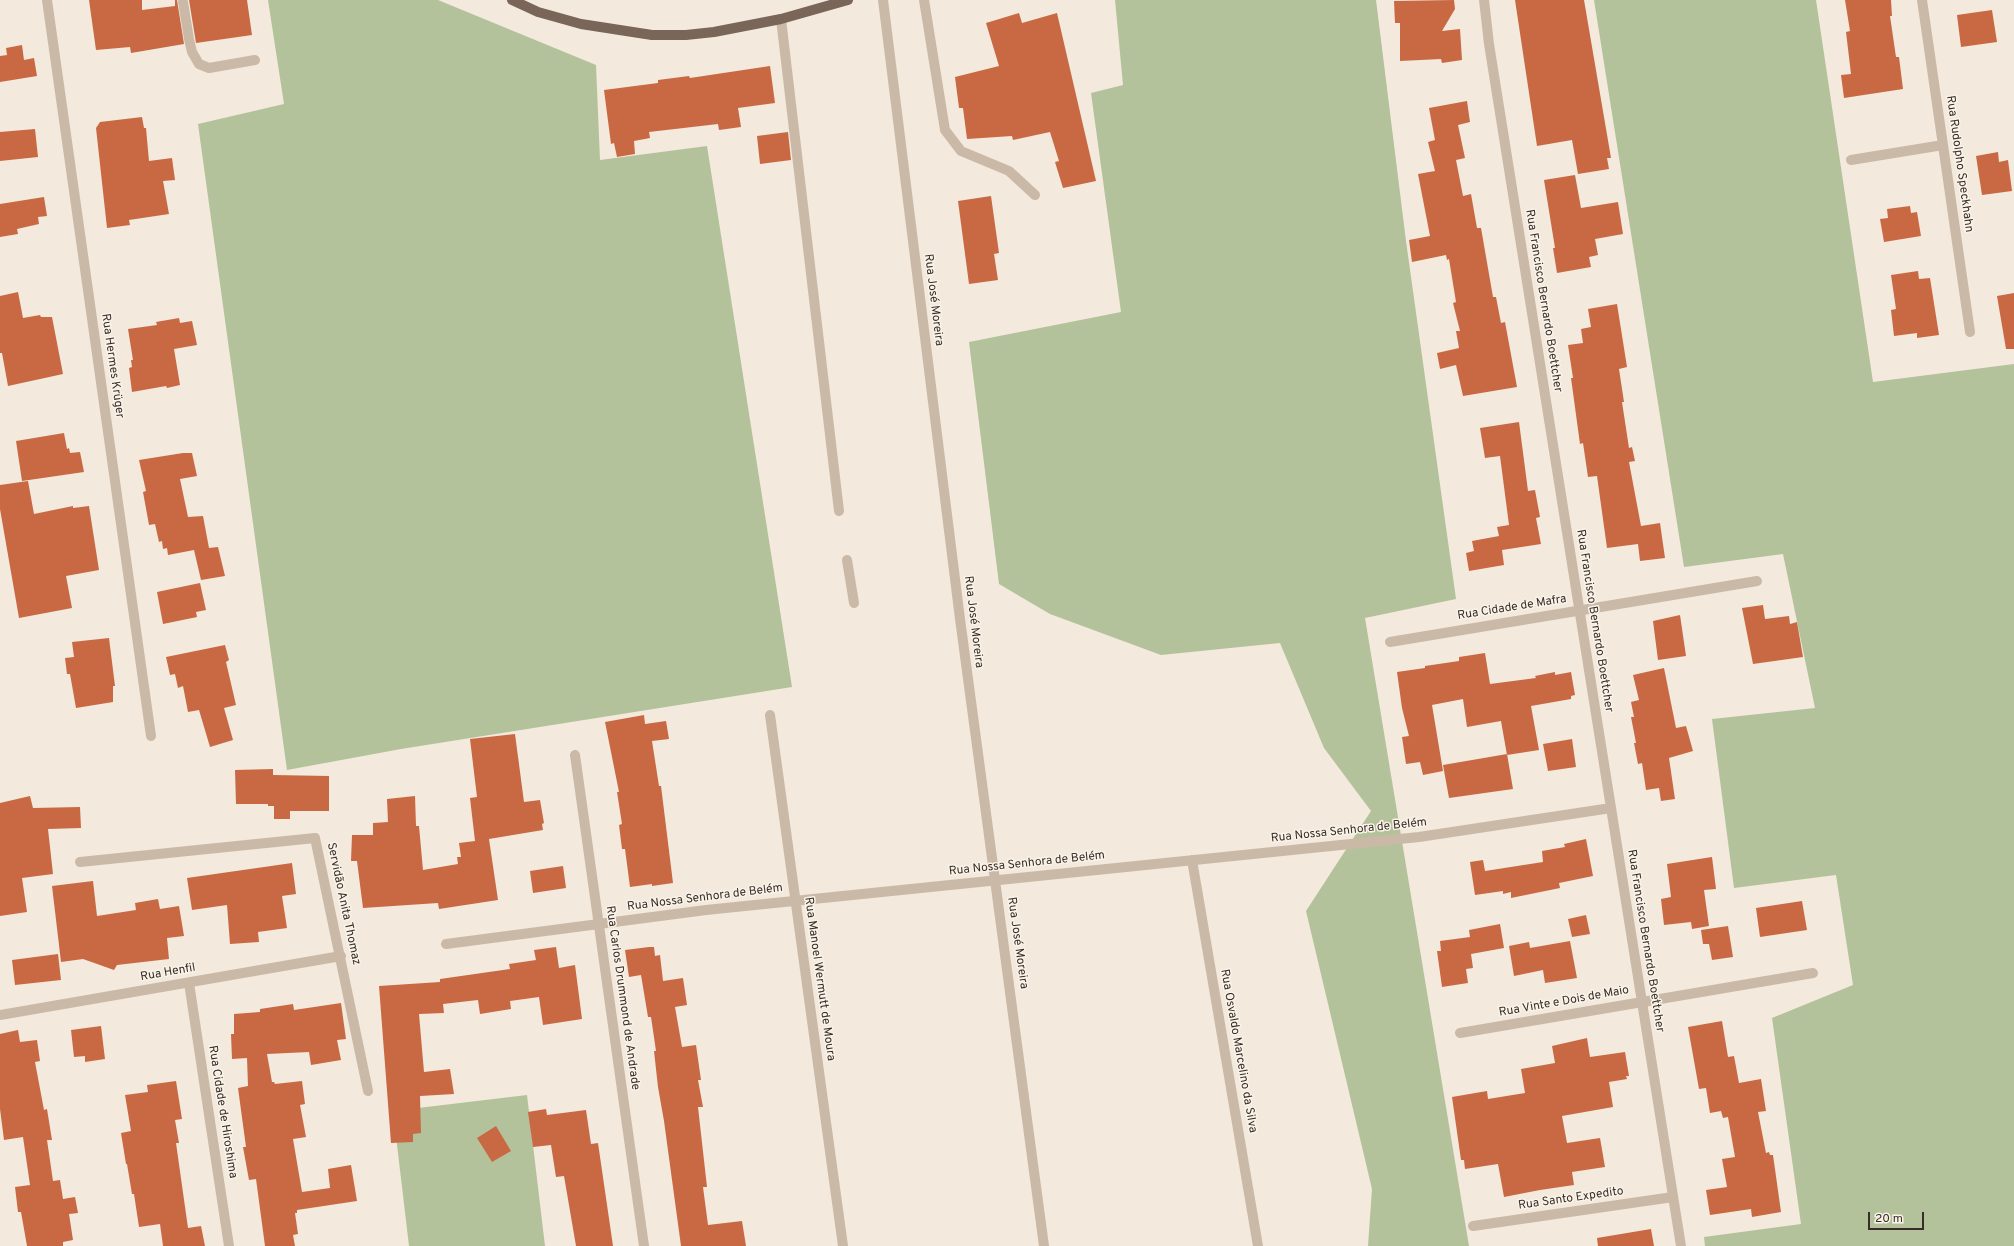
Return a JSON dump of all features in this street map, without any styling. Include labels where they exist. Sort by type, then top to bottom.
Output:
[{"type":"main road","points":[[512,0],[538,12],[581,24],[652,35],[686,35],[714,32],[781,19],[848,0]]},
{"type":"street","name":"Rua Hermes Krüger","points":[[48,0],[151,736]]},
{"type":"street","name":"Rua José Moreira","points":[[883,0],[961,626],[1044,1246]]},
{"type":"street","points":[[924,0],[946,130],[961,151],[1009,171],[1035,195]]},
{"type":"street","name":"Rua Francisco Bernardo Boettcher","points":[[1484,0],[1489,44],[1681,1246]]},
{"type":"street","name":"Rua Rudolpho Speckhahn","points":[[1922,0],[1970,332]]},
{"type":"street","points":[[183,2],[192,52],[199,64],[209,68],[255,60]]},
{"type":"street","points":[[781,19],[839,511]]},
{"type":"street","points":[[1851,160],[1943,145]]},
{"type":"street","points":[[847,560],[854,603]]},
{"type":"street","name":"Rua Cidade de Mafra","points":[[1390,642],[1757,581]]},
{"type":"street","name":"Rua Manoel Wermutt de Moura","points":[[770,715],[843,1246]]},
{"type":"street","name":"Rua Carlos Drummond de Andrade","points":[[575,754],[644,1246]]},
{"type":"street","name":"Rua Nossa Senhora de Belém","points":[[446,944],[796,901],[1419,838],[1611,808]]},
{"type":"street","name":"Servidão Anita Thomaz","points":[[80,862],[315,838],[341,956],[368,1091]]},
{"type":"street","name":"Rua Osvaldo Marcelino da Silva","points":[[1192,860],[1258,1246]]},
{"type":"street","name":"Rua Henfil","points":[[0,1015],[341,956]]},
{"type":"street","name":"Rua Vinte e Dois de Maio","points":[[1460,1033],[1813,973]]},
{"type":"street","name":"Rua Cidade de Hiroshima","points":[[189,983],[229,1246]]},
{"type":"street","name":"Rua Santo Expedito","points":[[1473,1226],[1673,1197]]},
{"type":"green space","points":[[268,0],[438,0],[596,65],[600,160],[707,146],[792,687],[401,749],[287,770],[198,124],[284,104]]},
{"type":"green space","points":[[1115,0],[1376,0],[1406,241],[1456,599],[1365,618],[1469,1246],[1368,1246],[1372,1189],[1306,911],[1371,811],[1324,748],[1280,643],[1161,655],[1050,614],[999,584],[969,342],[1121,312],[1091,93],[1123,85]]},
{"type":"green space","points":[[1594,0],[1816,0],[1873,382],[2014,364],[2014,1246],[1705,1246],[1704,1237],[1801,1224],[1772,1018],[1853,985],[1836,875],[1734,888],[1712,719],[1815,708],[1783,554],[1684,567]]},
{"type":"green space","points":[[527,1095],[545,1246],[409,1246],[393,1111]]},
{"type":"building","points":[[89,0],[142,0],[142,10],[175,6],[175,0],[177,0],[184,44],[131,53],[130,47],[96,50]]},
{"type":"building","points":[[189,0],[247,0],[252,35],[196,43]]},
{"type":"building","points":[[1454,0],[1455,9],[1442,31],[1460,29],[1462,60],[1442,63],[1441,59],[1400,61],[1400,23],[1395,23],[1394,1]]},
{"type":"building","points":[[1515,0],[1584,0],[1611,158],[1607,158],[1609,169],[1578,174],[1572,140],[1537,146]]},
{"type":"building","points":[[1845,0],[1891,0],[1892,16],[1890,16],[1896,57],[1899,57],[1903,89],[1844,98],[1841,75],[1851,74],[1846,32],[1850,31]]},
{"type":"building","points":[[1992,10],[1997,42],[1961,47],[1957,15]]},
{"type":"building","points":[[1019,13],[1022,23],[1057,13],[1096,181],[1063,188],[1055,162],[1059,161],[1050,132],[1013,140],[1012,136],[967,139],[963,108],[959,108],[955,77],[999,66],[986,23]]},
{"type":"building","points":[[22,45],[24,60],[34,58],[37,76],[0,82],[0,56],[7,55],[6,48]]},
{"type":"building","points":[[770,66],[775,103],[738,108],[741,127],[719,130],[718,124],[649,132],[650,138],[634,141],[635,154],[617,157],[614,143],[611,144],[604,90],[658,83],[658,80],[689,76],[690,78]]},
{"type":"building","points":[[1467,101],[1470,122],[1458,125],[1465,158],[1456,160],[1463,196],[1471,194],[1477,228],[1481,228],[1493,297],[1496,297],[1501,323],[1505,322],[1517,387],[1463,396],[1456,365],[1440,369],[1437,353],[1459,348],[1456,331],[1460,331],[1453,303],[1456,302],[1449,259],[1447,260],[1446,255],[1412,262],[1409,240],[1430,236],[1418,174],[1435,171],[1428,142],[1435,140],[1429,108]]},
{"type":"building","points":[[142,117],[144,128],[146,128],[149,161],[172,158],[175,180],[163,181],[169,214],[129,220],[130,225],[107,228],[96,128],[100,122]]},
{"type":"building","points":[[35,129],[38,157],[0,161],[0,132]]},
{"type":"building","points":[[788,132],[791,160],[760,164],[757,136]]},
{"type":"building","points":[[1998,152],[1999,162],[2008,160],[2012,191],[1982,195],[1976,156]]},
{"type":"building","points":[[1575,175],[1581,208],[1618,202],[1623,234],[1595,239],[1598,255],[1589,257],[1591,267],[1557,273],[1553,248],[1555,248],[1544,180]]},
{"type":"building","points":[[991,196],[999,253],[994,254],[998,280],[969,284],[958,201]]},
{"type":"building","points":[[44,197],[47,216],[38,217],[39,224],[17,229],[18,234],[0,237],[0,204]]},
{"type":"building","points":[[1910,206],[1911,213],[1917,212],[1921,236],[1884,242],[1880,219],[1888,218],[1887,209]]},
{"type":"building","points":[[1918,271],[1919,279],[1930,278],[1939,335],[1917,338],[1917,333],[1894,336],[1891,310],[1896,309],[1891,275]]},
{"type":"building","points":[[18,292],[23,318],[40,315],[41,317],[52,317],[63,374],[8,386],[2,353],[0,353],[0,296]]},
{"type":"building","points":[[2014,293],[2014,349],[2006,349],[1997,296]]},
{"type":"building","points":[[1617,304],[1627,367],[1619,369],[1624,402],[1622,402],[1629,448],[1632,447],[1635,461],[1629,462],[1641,526],[1660,523],[1665,558],[1640,561],[1638,544],[1607,548],[1597,476],[1588,477],[1583,443],[1580,444],[1568,345],[1583,343],[1581,329],[1591,327],[1588,309]]},
{"type":"building","points":[[179,318],[180,323],[192,321],[197,345],[174,349],[180,385],[132,392],[129,368],[132,367],[131,360],[133,360],[128,329],[157,325],[156,322]]},
{"type":"building","points":[[1519,422],[1528,491],[1535,490],[1540,517],[1536,518],[1541,544],[1502,550],[1504,565],[1469,571],[1466,553],[1474,551],[1472,541],[1499,536],[1497,527],[1509,525],[1500,456],[1485,458],[1480,428]]},
{"type":"building","points":[[64,433],[67,449],[69,448],[70,453],[80,452],[84,472],[22,481],[16,441]]},
{"type":"building","points":[[192,453],[197,476],[180,479],[188,517],[203,516],[209,548],[218,547],[225,576],[201,580],[194,550],[168,555],[167,548],[163,549],[162,541],[159,542],[155,524],[149,525],[143,492],[146,491],[139,460]]},
{"type":"building","points":[[28,481],[34,514],[73,506],[73,508],[89,506],[99,570],[66,576],[72,608],[19,618],[0,509],[0,485]]},
{"type":"building","points":[[200,583],[206,610],[196,612],[197,617],[163,624],[157,592]]},
{"type":"building","points":[[1763,605],[1765,619],[1789,616],[1790,624],[1797,622],[1803,657],[1753,664],[1742,608]]},
{"type":"building","points":[[1680,615],[1686,656],[1658,660],[1653,621]]},
{"type":"building","points":[[109,638],[115,686],[113,686],[113,702],[76,708],[70,674],[67,674],[65,658],[74,657],[72,642]]},
{"type":"building","points":[[225,645],[229,660],[226,662],[236,705],[224,708],[233,740],[210,747],[199,710],[188,712],[183,686],[178,688],[175,674],[170,675],[166,657]]},
{"type":"building","points":[[1485,653],[1490,684],[1536,678],[1535,676],[1555,672],[1555,675],[1571,672],[1575,695],[1571,696],[1571,699],[1531,706],[1539,750],[1507,755],[1501,721],[1467,727],[1463,699],[1432,705],[1443,771],[1423,775],[1420,762],[1406,764],[1402,737],[1409,736],[1402,708],[1397,672],[1459,661],[1459,657]]},
{"type":"building","points":[[1664,668],[1676,728],[1686,726],[1693,751],[1669,758],[1675,799],[1661,801],[1659,788],[1646,790],[1642,763],[1638,764],[1631,717],[1634,717],[1631,702],[1639,700],[1633,675]]},
{"type":"building","points":[[644,715],[645,724],[666,721],[669,739],[652,741],[659,786],[661,786],[673,883],[630,887],[625,849],[622,849],[619,825],[622,824],[617,792],[619,792],[605,722]]},
{"type":"building","points":[[515,734],[524,802],[540,800],[544,823],[542,824],[543,830],[489,839],[498,900],[439,909],[438,903],[363,908],[357,861],[351,861],[352,835],[373,835],[373,823],[388,822],[387,799],[415,796],[416,826],[419,826],[423,870],[458,864],[457,857],[461,857],[459,843],[475,841],[470,798],[477,797],[470,739]]},
{"type":"building","points":[[1572,739],[1576,767],[1548,771],[1543,744]]},
{"type":"building","points":[[1507,754],[1513,789],[1449,798],[1443,765]]},
{"type":"building","points":[[273,769],[273,775],[329,776],[329,811],[290,811],[290,819],[274,819],[274,806],[268,806],[268,804],[236,804],[235,770]]},
{"type":"building","points":[[30,796],[33,808],[80,807],[81,828],[48,829],[53,874],[22,878],[27,912],[0,916],[0,803]]},
{"type":"building","points":[[1586,839],[1593,876],[1559,883],[1560,888],[1511,898],[1511,892],[1503,894],[1503,891],[1475,895],[1470,862],[1483,860],[1485,871],[1543,862],[1542,851],[1565,847],[1564,844]]},
{"type":"building","points":[[1712,857],[1716,889],[1704,890],[1709,926],[1692,929],[1691,922],[1664,925],[1661,899],[1671,897],[1667,864]]},
{"type":"building","points":[[292,863],[296,894],[282,896],[287,928],[258,932],[259,942],[230,944],[227,905],[192,910],[187,878]]},
{"type":"building","points":[[563,866],[566,888],[533,893],[530,871]]},
{"type":"building","points":[[93,881],[97,916],[136,910],[135,903],[158,899],[160,909],[179,906],[184,936],[167,938],[169,959],[117,965],[114,970],[83,959],[61,962],[52,886]]},
{"type":"building","points":[[1802,901],[1807,930],[1760,937],[1756,908]]},
{"type":"building","points":[[1586,915],[1590,934],[1572,937],[1568,919]]},
{"type":"building","points":[[1500,924],[1504,948],[1471,954],[1473,968],[1466,969],[1468,983],[1442,987],[1437,951],[1441,951],[1440,941],[1470,937],[1469,930]]},
{"type":"building","points":[[1728,926],[1733,957],[1712,960],[1709,944],[1703,944],[1701,930]]},
{"type":"building","points":[[1570,941],[1577,978],[1545,983],[1543,970],[1514,976],[1509,946],[1529,942],[1530,948]]},
{"type":"building","points":[[556,947],[559,968],[575,965],[582,1019],[543,1025],[539,997],[510,1001],[511,1009],[480,1014],[478,1000],[443,1004],[444,1013],[419,1014],[424,1072],[450,1069],[454,1094],[420,1096],[421,1133],[413,1134],[413,1142],[391,1143],[379,986],[440,982],[440,979],[510,969],[509,964],[536,960],[534,950]]},
{"type":"building","points":[[654,947],[655,956],[660,955],[663,981],[683,978],[687,1005],[675,1007],[682,1047],[696,1045],[701,1080],[698,1080],[703,1107],[698,1107],[707,1187],[703,1187],[708,1225],[742,1221],[746,1246],[681,1246],[658,1087],[654,1051],[656,1051],[651,1017],[648,1017],[641,975],[629,977],[625,950]]},
{"type":"building","points":[[58,954],[61,980],[15,985],[12,960]]},
{"type":"building","points":[[341,1003],[346,1039],[337,1040],[341,1060],[311,1065],[309,1052],[267,1054],[272,1082],[275,1084],[302,1081],[305,1104],[300,1105],[306,1137],[293,1139],[302,1192],[330,1188],[328,1169],[351,1165],[357,1201],[297,1210],[297,1213],[295,1213],[298,1234],[293,1235],[295,1246],[265,1246],[256,1179],[249,1180],[243,1147],[246,1147],[238,1088],[248,1086],[247,1058],[232,1059],[231,1034],[234,1034],[234,1014],[260,1012],[260,1009],[293,1004],[294,1010]]},
{"type":"building","points":[[1722,1021],[1728,1057],[1734,1056],[1739,1083],[1761,1079],[1766,1111],[1758,1112],[1766,1153],[1769,1152],[1770,1155],[1773,1155],[1781,1212],[1752,1217],[1751,1209],[1710,1215],[1706,1190],[1727,1187],[1722,1159],[1735,1157],[1728,1117],[1723,1118],[1721,1111],[1710,1113],[1706,1088],[1699,1089],[1688,1027]]},
{"type":"building","points":[[101,1026],[105,1059],[85,1062],[85,1056],[74,1057],[71,1030]]},
{"type":"building","points":[[18,1030],[20,1042],[37,1040],[40,1061],[35,1062],[44,1110],[47,1109],[52,1140],[47,1140],[53,1181],[60,1180],[63,1199],[75,1197],[78,1213],[69,1214],[73,1240],[63,1242],[63,1246],[27,1246],[21,1212],[18,1212],[15,1187],[30,1185],[23,1137],[4,1140],[0,1109],[0,1034]]},
{"type":"building","points":[[1587,1038],[1590,1057],[1625,1052],[1629,1076],[1626,1076],[1627,1079],[1609,1082],[1613,1107],[1562,1116],[1567,1143],[1600,1138],[1605,1167],[1572,1172],[1574,1185],[1504,1197],[1498,1164],[1465,1169],[1464,1160],[1461,1160],[1452,1097],[1487,1091],[1488,1099],[1525,1093],[1521,1069],[1555,1063],[1552,1046]]},
{"type":"building","points":[[176,1081],[182,1119],[175,1120],[179,1143],[176,1143],[188,1228],[201,1226],[205,1246],[163,1246],[160,1224],[139,1227],[134,1194],[132,1194],[126,1164],[121,1133],[131,1131],[125,1095],[148,1092],[147,1085]]},
{"type":"building","points":[[546,1109],[547,1115],[586,1110],[591,1144],[598,1143],[613,1246],[576,1246],[564,1176],[556,1177],[551,1145],[533,1147],[528,1112]]},
{"type":"building","points":[[496,1126],[511,1151],[492,1162],[477,1138]]},
{"type":"building","points":[[1651,1229],[1654,1246],[1598,1246],[1597,1238]]}]
